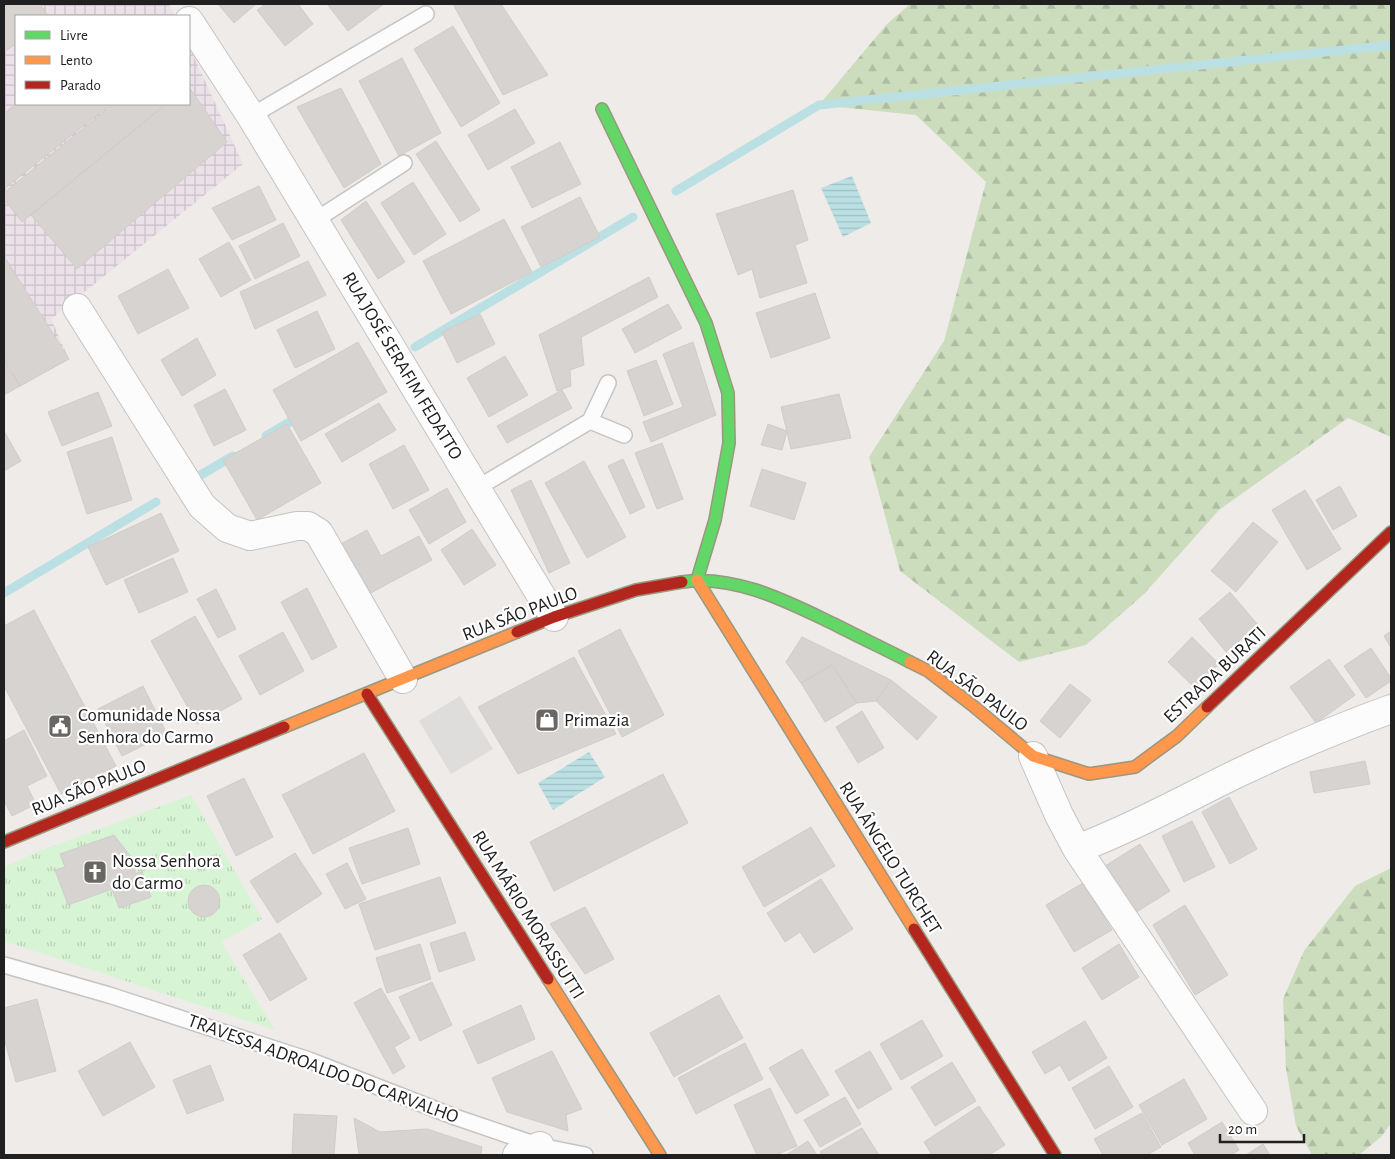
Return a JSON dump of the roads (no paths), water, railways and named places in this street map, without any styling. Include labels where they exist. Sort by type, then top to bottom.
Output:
[{"type":"street","points":[[177,4],[185,15]]},
{"type":"street","name":"RUA JOSÉ SERAFIM FEDATTO","points":[[190,23],[251,116],[554,617]]},
{"type":"street","points":[[602,109],[706,323],[728,393],[729,443],[715,520],[697,580]]},
{"type":"street","points":[[77,308],[202,506],[227,528],[250,536],[297,526],[308,526],[319,533],[403,680]]},
{"type":"street","name":"ESTRADA BURATI","points":[[1033,756],[1088,774],[1135,767],[1177,736],[1391,532]]},
{"type":"street","name":"RUA SÃO PAULO","points":[[4,842],[554,617],[636,590],[697,580],[743,586],[789,602],[928,671],[1033,756]]},
{"type":"street","name":"RUA ÂNGELO TURCHET","points":[[697,580],[1055,1155]]},
{"type":"street","name":"RUA MÁRIO MORASSUTTI","points":[[366,694],[660,1155]]},
{"type":"street","points":[[1077,849],[1114,834],[1238,774],[1356,722],[1391,709]]},
{"type":"street","points":[[1033,756],[1059,815],[1077,849],[1253,1111]]},
{"type":"lane","points":[[251,116],[426,14]]},
{"type":"lane","points":[[314,221],[404,164]]},
{"type":"lane","points":[[476,488],[590,422],[608,383]]},
{"type":"lane","points":[[590,422],[624,435]]},
{"type":"lane","name":"TRAVESSA ADROALDO DO CARVALHO","points":[[4,965],[109,995],[309,1060],[456,1117],[528,1151],[585,1155]]},
{"type":"water","points":[[852,176],[871,223],[843,237],[821,188]]},
{"type":"water","points":[[589,752],[605,777],[553,810],[538,783]]},
{"type":"waterway","points":[[676,191],[819,105],[1391,45]]},
{"type":"waterway","points":[[415,347],[633,217]]},
{"type":"waterway","points":[[266,436],[300,416]]},
{"type":"waterway","points":[[199,476],[233,456]]},
{"type":"waterway","points":[[4,593],[156,502]]},
{"type":"place","name":"Primazia","points":[[547,720]]},
{"type":"place","name":"Comunidade Nossa Senhora do Carmo","points":[[60,726]]},
{"type":"place","name":"Nossa Senhora do Carmo","points":[[95,872]]}]
